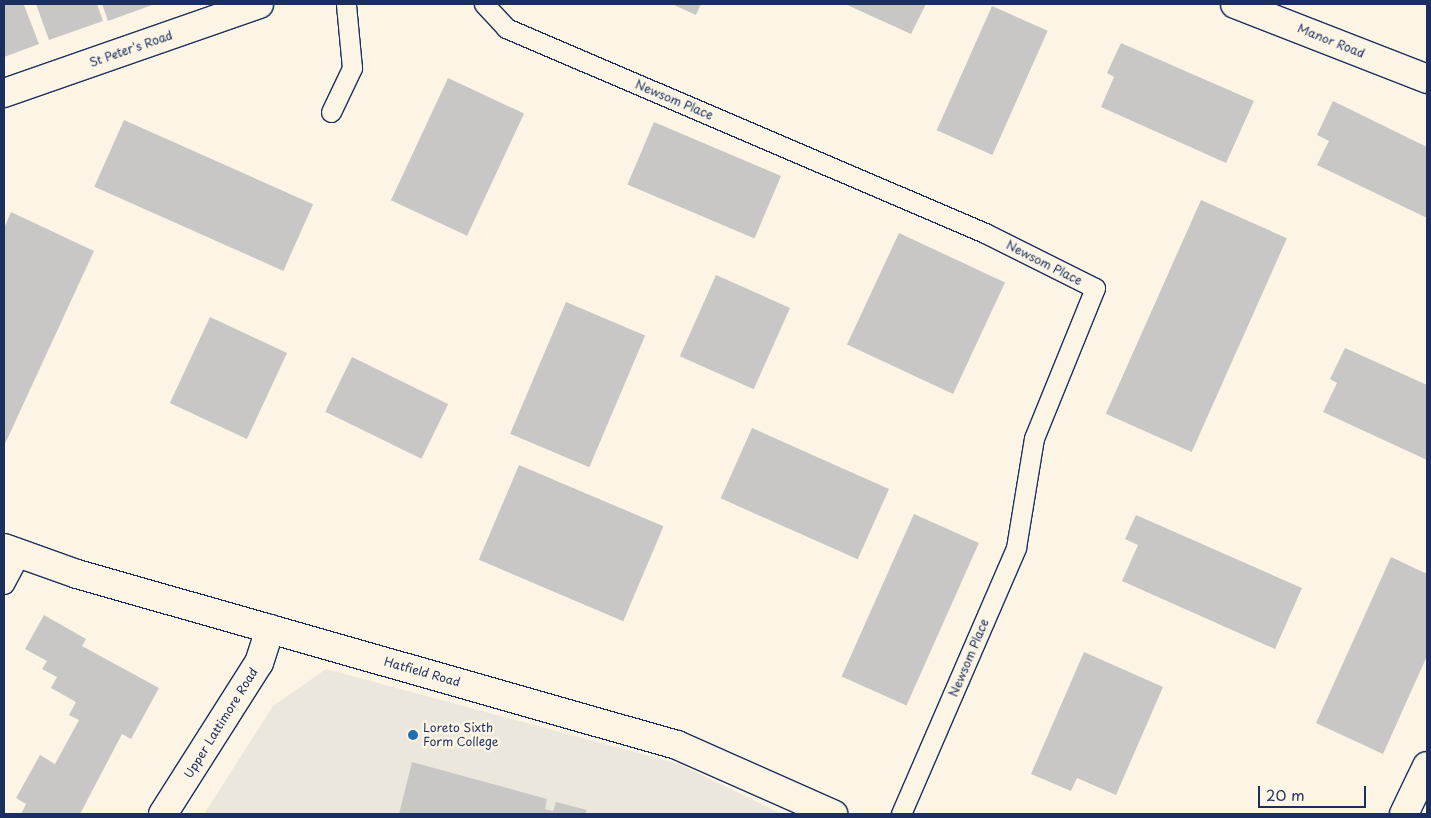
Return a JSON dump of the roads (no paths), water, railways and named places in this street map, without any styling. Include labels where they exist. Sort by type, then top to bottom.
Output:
[{"type":"main road","name":"St Peter's Road","points":[[4,93],[259,4]]},
{"type":"main road","name":"Manor Road","points":[[1235,4],[1427,79]]},
{"type":"main road","name":"Hatfield Road","points":[[11,552],[677,745],[833,814]]},
{"type":"main road","name":"Upper Lattimore Road","points":[[164,814],[259,663],[270,628]]},
{"type":"main road","points":[[1404,814],[1427,766]]},
{"type":"lane","points":[[331,112],[352,68],[346,4]]},
{"type":"lane","name":"Newsom Place","points":[[484,4],[506,28],[984,233],[1096,288],[1034,438],[1016,548],[901,814]]},
{"type":"lane","points":[[4,584],[11,552]]},
{"type":"place","name":"Loreto Sixth Form College","points":[[413,735]]}]
